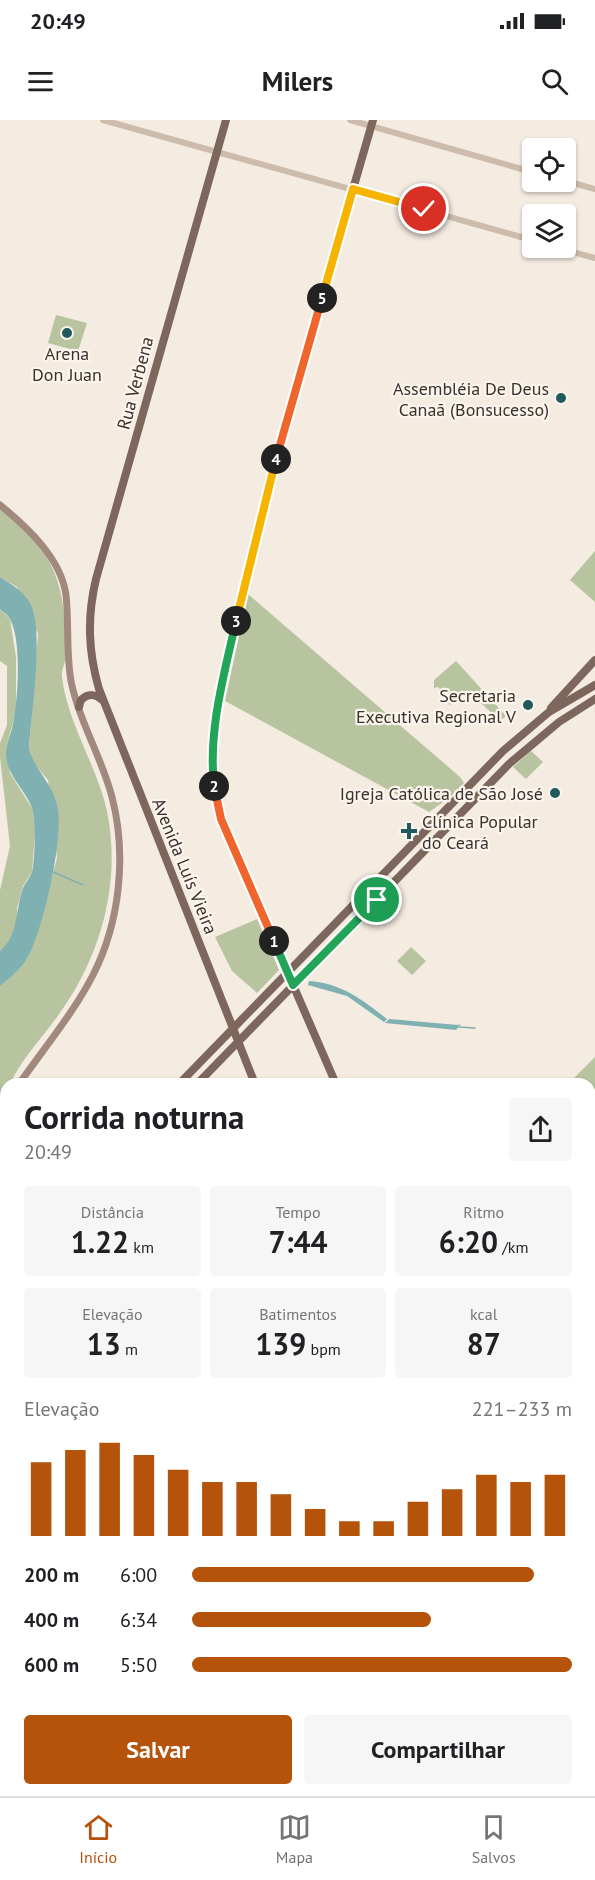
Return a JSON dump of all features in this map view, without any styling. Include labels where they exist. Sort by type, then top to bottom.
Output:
[{"type":"main road","name":"Rua Verbena","points":[[91,657],[90,616],[96,579],[226,120]]},
{"type":"main road","points":[[333,1078],[221,819],[214,788],[211,755],[221,687],[256,535],[372,123]]},
{"type":"main road","points":[[0,505],[44,548],[61,578],[66,594],[70,678],[79,707],[104,768],[117,824],[120,854],[117,895],[106,943],[93,975],[23,1078]]},
{"type":"main road","name":"Avenida Luís Vieira","points":[[91,657],[104,702],[253,1078]]},
{"type":"main road","points":[[185,1078],[470,783],[549,712],[595,660]]},
{"type":"main road","points":[[549,712],[595,687]]},
{"type":"main road","points":[[584,706],[595,687]]},
{"type":"main road","points":[[79,707],[81,700],[89,695],[98,696],[104,702]]},
{"type":"main road","points":[[203,1078],[509,764],[559,722],[595,699]]},
{"type":"street","points":[[103,120],[522,237]]},
{"type":"street","points":[[350,120],[372,123],[522,169]]},
{"type":"street","points":[[576,184],[595,189]]},
{"type":"street","points":[[576,253],[595,258]]},
{"type":"green space","name":"Arena Don Juan","points":[[56,315],[87,323],[78,351],[48,343]]},
{"type":"green space","points":[[0,509],[29,534],[40,547],[55,574],[60,589],[66,645],[62,674],[65,694],[107,811],[112,866],[104,920],[85,971],[57,1017],[25,1058],[13,1078],[0,1078],[0,986],[28,957],[37,933],[57,858],[48,780],[33,762],[29,749],[38,634],[17,587],[0,577]]},
{"type":"green space","points":[[595,551],[595,602],[570,580]]},
{"type":"green space","points":[[248,594],[460,777],[464,783],[449,798],[429,812],[225,701]]},
{"type":"green space","points":[[0,609],[10,619],[16,657],[16,710],[7,746],[10,773],[33,810],[35,833],[32,872],[23,886],[17,908],[17,922],[7,946],[0,951],[0,890],[10,846],[0,757],[0,743],[7,725],[7,666],[0,661]]},
{"type":"green space","points":[[456,661],[506,716],[500,721],[467,690],[450,705],[439,693],[441,690],[438,687],[434,688],[434,680]]},
{"type":"green space","points":[[531,751],[543,762],[526,779],[513,767]]},
{"type":"green space","points":[[257,919],[279,970],[257,993],[232,971],[215,937]]},
{"type":"green space","points":[[411,947],[426,961],[412,975],[397,961]]},
{"type":"green space","points":[[595,1057],[595,1078],[574,1078]]},
{"type":"water","points":[[0,577],[25,596],[35,618],[37,654],[29,749],[35,764],[55,797],[59,819],[51,882],[34,944],[22,965],[0,986],[0,951],[14,930],[20,896],[32,872],[35,840],[32,808],[7,763],[7,747],[16,700],[18,655],[14,629],[9,618],[0,609]]},
{"type":"water","points":[[309,981],[321,982],[341,989],[360,999],[387,1019],[384,1022],[347,996],[308,985]]},
{"type":"water","points":[[389,1019],[461,1024],[456,1030],[385,1023]]},
{"type":"waterway","points":[[51,871],[83,885]]},
{"type":"waterway","points":[[459,1027],[475,1028]]},
{"type":"place","name":"Arena Don Juan","points":[[67,333]]},
{"type":"place","name":"Assembléia De Deus Canaã (Bonsucesso)","points":[[561,398]]},
{"type":"place","name":"Secretaria Executiva Regional V","points":[[528,705]]},
{"type":"place","name":"Igreja Católica de São José","points":[[555,793]]},
{"type":"place","name":"Clínica Popular do Ceará","points":[[409,831]]},
{"type":"route","points":[[377,900],[293,985],[221,819],[214,788],[211,755],[221,687],[244,581],[284,428],[353,189],[424,209]]}]
